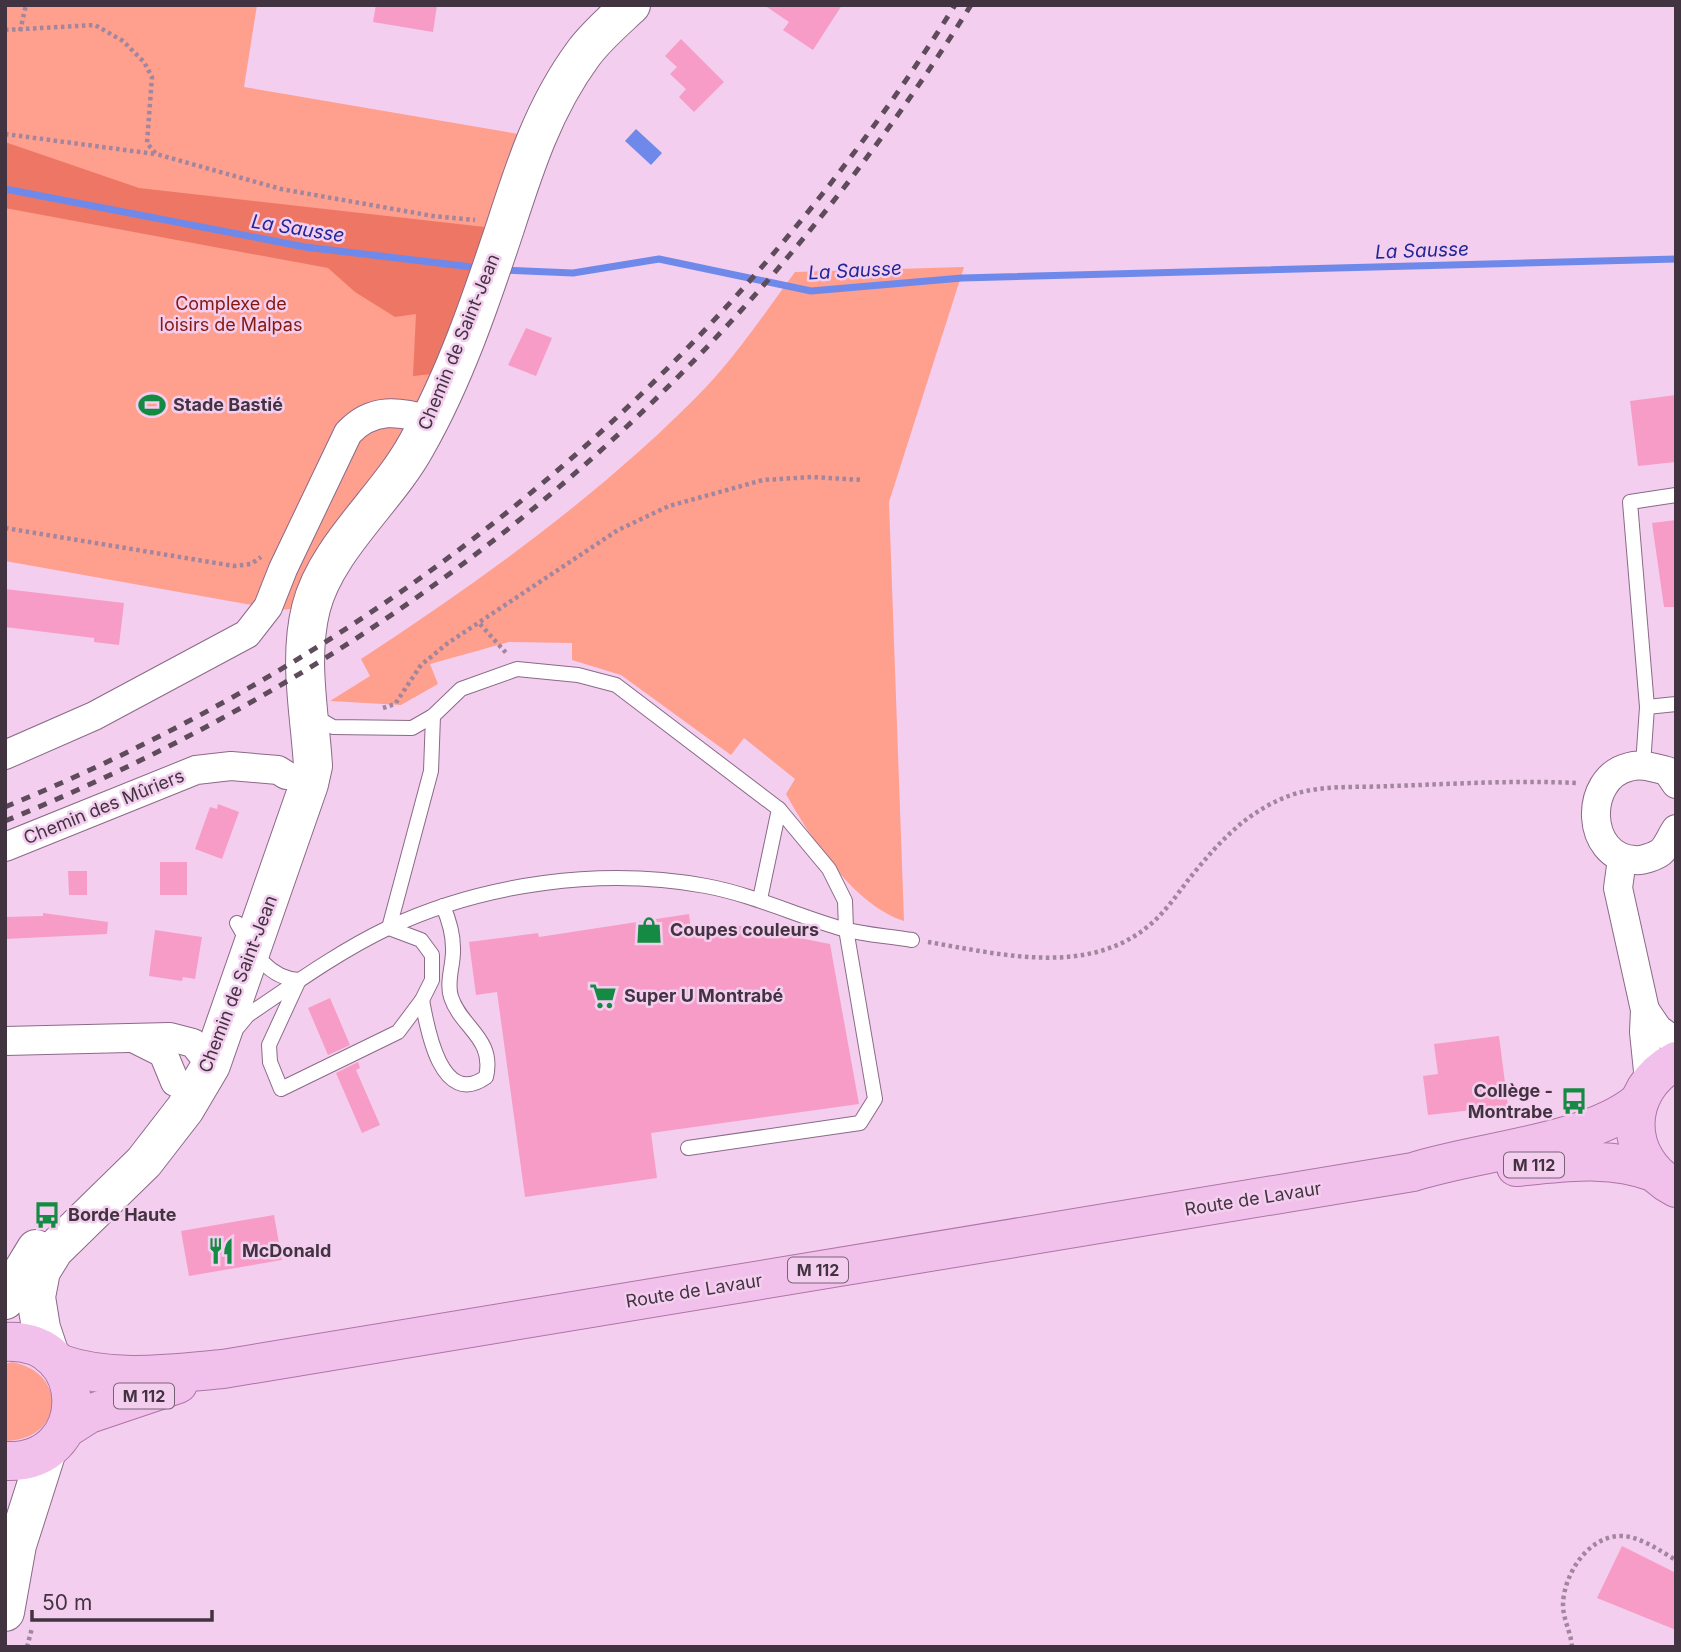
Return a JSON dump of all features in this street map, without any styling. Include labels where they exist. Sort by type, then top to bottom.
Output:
[{"type":"main road","name":"Route de Lavaur","points":[[5,1342],[27,1343],[82,1371],[155,1375],[223,1369],[1413,1172],[1571,1125],[1621,1116],[1648,1083]]},
{"type":"main road","points":[[1648,1083],[1634,1121],[1636,1139],[1642,1157],[1664,1180]]},
{"type":"main road","name":"Route de Lavaur","points":[[1413,1172],[1451,1172],[1591,1160],[1632,1164],[1664,1180]]},
{"type":"main road","points":[[54,1359],[68,1377],[72,1394],[72,1412],[57,1439]]},
{"type":"main road","name":"Route de Lavaur","points":[[5,1461],[33,1458],[89,1414],[223,1369]]},
{"type":"street","name":"Chemin de Saint-Jean","points":[[54,1359],[41,1328],[36,1297],[41,1271],[54,1250],[144,1162],[185,1109],[245,936],[309,784],[309,621],[319,587],[335,559],[397,476],[430,420],[486,282],[490,234],[552,103],[583,53],[631,5]]},
{"type":"street","points":[[5,755],[94,716],[247,634],[268,607],[283,569],[348,433],[358,422],[386,412],[404,412],[430,420]]},
{"type":"street","name":"Chemin des Mûriers","points":[[18,843],[170,778],[197,770],[231,766],[278,770],[308,733]]},
{"type":"street","points":[[1676,784],[1667,771],[1643,765],[1627,767],[1616,774],[1601,792],[1595,813],[1598,834],[1605,847],[1622,859],[1640,861],[1661,852],[1676,829]]},
{"type":"street","points":[[1622,859],[1618,888],[1645,1010],[1648,1083]]},
{"type":"street","points":[[1645,1010],[1658,1029],[1676,1042]]},
{"type":"street","points":[[5,1041],[135,1040],[170,1037],[202,1054]]},
{"type":"street","points":[[135,1040],[163,1053],[175,1082]]},
{"type":"street","name":"Chemin de Saint-Jean","points":[[5,1300],[45,1235],[119,1166],[139,1142],[175,1082],[202,1054]]},
{"type":"street","points":[[5,1612],[17,1545],[57,1439]]},
{"type":"street","points":[[5,1498],[17,1545]]},
{"type":"lane","points":[[1643,765],[1647,707],[1630,502],[1676,495]]},
{"type":"lane","points":[[308,733],[412,728],[433,716],[461,689],[517,668],[578,675],[616,685],[779,809],[829,869],[845,901],[846,929],[875,1098],[860,1123],[688,1148]]},
{"type":"lane","points":[[1647,707],[1676,704]]},
{"type":"lane","points":[[389,928],[431,771],[433,716]]},
{"type":"lane","points":[[760,899],[779,809]]},
{"type":"lane","points":[[202,1054],[248,1015],[330,959],[389,928],[443,906],[524,888],[579,880],[648,879],[706,886],[760,899],[846,929],[912,940]]},
{"type":"lane","points":[[422,1000],[430,1045],[444,1070],[465,1086],[476,1084],[486,1077],[489,1063],[481,1040],[451,998],[449,986],[454,949],[451,926],[443,906]]},
{"type":"lane","points":[[299,980],[269,1045],[270,1062],[281,1089],[398,1032],[422,1000],[432,980],[432,956],[421,940],[389,928]]},
{"type":"lane","points":[[245,936],[267,969],[288,980],[299,980]]},
{"type":"path","points":[[20,31],[26,5]]},
{"type":"path","points":[[5,30],[95,25],[124,41],[144,62],[152,77],[147,142],[156,154]]},
{"type":"path","points":[[5,134],[156,154],[281,189],[433,216],[490,234]]},
{"type":"path","points":[[370,707],[384,708],[395,704],[421,664],[448,643],[618,530],[669,506],[764,480],[812,477],[863,481]]},
{"type":"path","points":[[5,528],[234,566],[251,564],[264,554]]},
{"type":"path","points":[[480,624],[517,668]]},
{"type":"path","points":[[912,940],[1033,960],[1083,955],[1123,942],[1152,923],[1230,832],[1247,817],[1288,796],[1338,788],[1539,781],[1577,783],[1601,792]]},
{"type":"path","points":[[1572,1647],[1564,1619],[1567,1584],[1577,1564],[1592,1546],[1607,1538],[1623,1536],[1638,1539],[1676,1560]]},
{"type":"green space","name":"Complexe de loisirs de Malpas","points":[[5,5],[257,5],[244,87],[536,137],[486,282],[311,607],[280,610],[5,561]]},
{"type":"green space","points":[[964,267],[889,502],[904,921],[868,901],[851,886],[821,850],[786,794],[795,779],[744,738],[731,755],[621,675],[572,660],[572,643],[509,642],[430,664],[438,684],[401,705],[330,701],[370,676],[361,659],[542,532],[668,425],[730,359],[795,272]]},
{"type":"green space","points":[[12,1362],[30,1369],[43,1379],[50,1392],[52,1405],[48,1418],[39,1430],[25,1438],[5,1441],[5,1364]]},
{"type":"shaded area","points":[[5,142],[139,188],[485,227],[451,372],[413,376],[416,314],[395,317],[355,292],[328,268],[5,208]]},
{"type":"water","points":[[636,129],[662,153],[651,165],[625,141]]},
{"type":"building","points":[[376,5],[437,5],[433,32],[373,22]]},
{"type":"building","points":[[764,5],[842,5],[813,50],[783,30],[789,22]]},
{"type":"building","points":[[681,39],[724,82],[694,112],[679,97],[686,89],[670,74],[677,67],[665,56]]},
{"type":"building","points":[[526,328],[552,338],[536,376],[508,365]]},
{"type":"building","points":[[1676,395],[1676,462],[1638,466],[1630,401]]},
{"type":"building","points":[[1676,520],[1676,607],[1664,607],[1652,523]]},
{"type":"building","points":[[5,589],[124,603],[119,645],[94,642],[94,638],[5,627]]},
{"type":"building","points":[[218,804],[239,812],[222,859],[195,849],[210,807],[217,809]]},
{"type":"building","points":[[160,862],[187,862],[187,895],[160,895]]},
{"type":"building","points":[[68,871],[87,871],[87,895],[69,895]]},
{"type":"building","points":[[43,913],[108,922],[107,934],[5,939],[5,917],[43,916]]},
{"type":"building","points":[[689,914],[691,931],[735,925],[830,944],[859,1104],[651,1133],[657,1178],[525,1197],[497,992],[476,995],[469,942],[538,933],[539,937]]},
{"type":"building","points":[[155,930],[202,937],[195,979],[183,977],[182,981],[149,976]]},
{"type":"building","points":[[330,998],[350,1045],[328,1055],[308,1008]]},
{"type":"building","points":[[1499,1036],[1508,1106],[1428,1115],[1423,1076],[1438,1074],[1434,1044]]},
{"type":"building","points":[[358,1062],[360,1068],[356,1070],[380,1125],[362,1133],[336,1073]]},
{"type":"building","points":[[274,1215],[282,1260],[189,1276],[181,1231]]},
{"type":"building","points":[[1622,1546],[1676,1573],[1676,1630],[1597,1598]]},
{"type":"waterway","name":"La Sausse","points":[[5,189],[305,247],[480,268]]},
{"type":"waterway","name":"La Sausse","points":[[502,270],[573,273],[659,259],[811,291],[962,278],[1676,259]]},
{"type":"railway","points":[[5,807],[151,740],[290,664],[421,578],[544,482],[659,376],[766,262],[865,138],[955,5]]},
{"type":"railway","points":[[5,821],[155,753],[297,676],[430,588],[554,491],[671,384],[779,268],[879,141],[971,5]]},
{"type":"place","name":"Stade Bastié","points":[[152,405]]},
{"type":"place","name":"Coupes couleurs","points":[[649,930]]},
{"type":"place","name":"Super U Montrabé","points":[[603,996]]},
{"type":"place","name":"Collège - Montrabe","points":[[1574,1101]]},
{"type":"place","name":"Borde Haute","points":[[47,1215]]},
{"type":"place","name":"McDonald","points":[[221,1251]]}]
